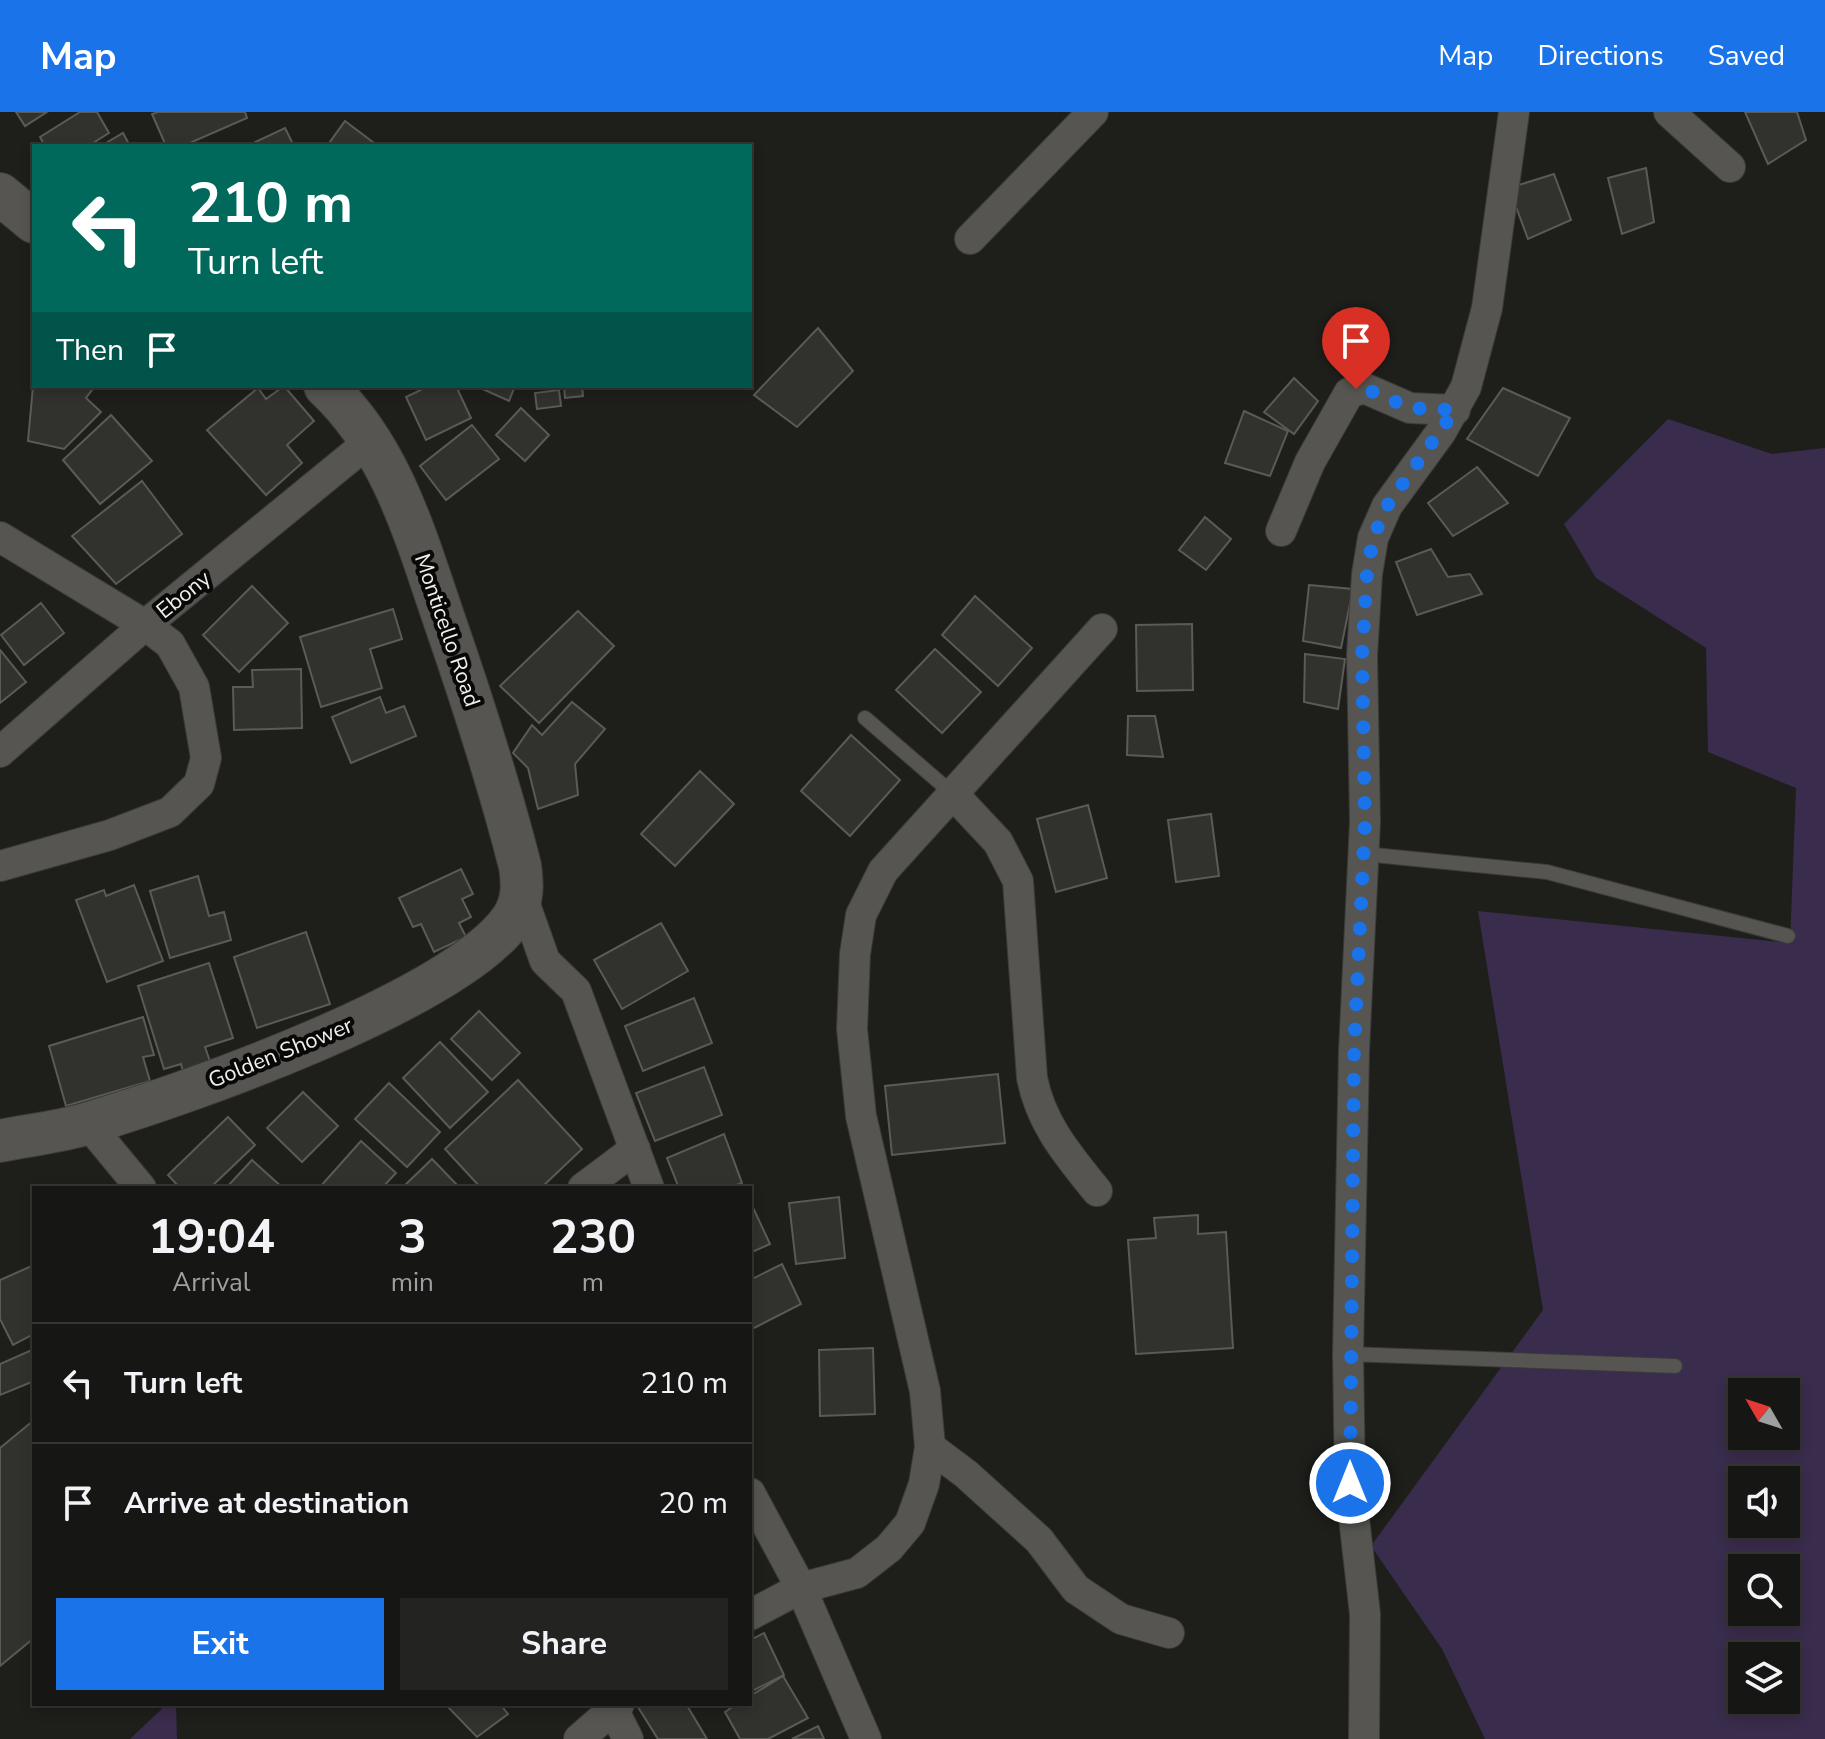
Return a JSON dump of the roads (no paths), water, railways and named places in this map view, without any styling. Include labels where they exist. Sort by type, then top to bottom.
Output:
[{"type":"main road","points":[[0,195],[32,220]]},
{"type":"main road","name":"Monticello Road","points":[[327,388],[370,441],[406,505],[495,768],[520,866],[522,896]]},
{"type":"main road","name":"Golden Shower","points":[[0,1141],[88,1124],[231,1073],[397,1002],[488,944],[511,920],[522,896]]},
{"type":"street","points":[[970,239],[1093,112]]},
{"type":"street","points":[[1364,1739],[1365,1614],[1350,1483],[1348,1354],[1354,1051],[1364,854],[1362,655],[1367,574],[1373,538],[1387,506],[1455,410],[1466,387],[1487,308],[1514,112]]},
{"type":"street","points":[[1669,112],[1730,167]]},
{"type":"street","points":[[1281,531],[1310,462],[1349,393],[1364,388],[1410,408],[1455,410]]},
{"type":"street","name":"Ebony","points":[[0,752],[145,625],[370,441]]},
{"type":"street","points":[[0,537],[145,625],[170,644],[186,667],[194,687],[206,758],[199,784],[182,803],[149,821],[0,866]]},
{"type":"street","points":[[752,1614],[801,1588],[857,1573],[889,1548],[910,1523],[924,1484],[930,1447],[922,1376],[861,1116],[852,1029],[855,954],[861,915],[883,871],[1102,629]]},
{"type":"street","points":[[953,794],[998,842],[1018,881],[1032,1078],[1038,1106],[1053,1136],[1097,1191]]},
{"type":"street","points":[[522,896],[545,961],[576,991],[648,1186]]},
{"type":"street","points":[[88,1124],[139,1186]]},
{"type":"street","points":[[586,1186],[635,1149]]},
{"type":"street","points":[[930,1447],[966,1474],[1039,1540],[1076,1589],[1121,1619],[1169,1633]]},
{"type":"street","points":[[752,1497],[801,1588],[866,1739]]},
{"type":"street","points":[[579,1739],[616,1706],[628,1739]]},
{"type":"lane","points":[[865,718],[953,794]]},
{"type":"lane","points":[[1364,854],[1547,872],[1788,936]]},
{"type":"lane","points":[[1348,1354],[1675,1366]]}]
